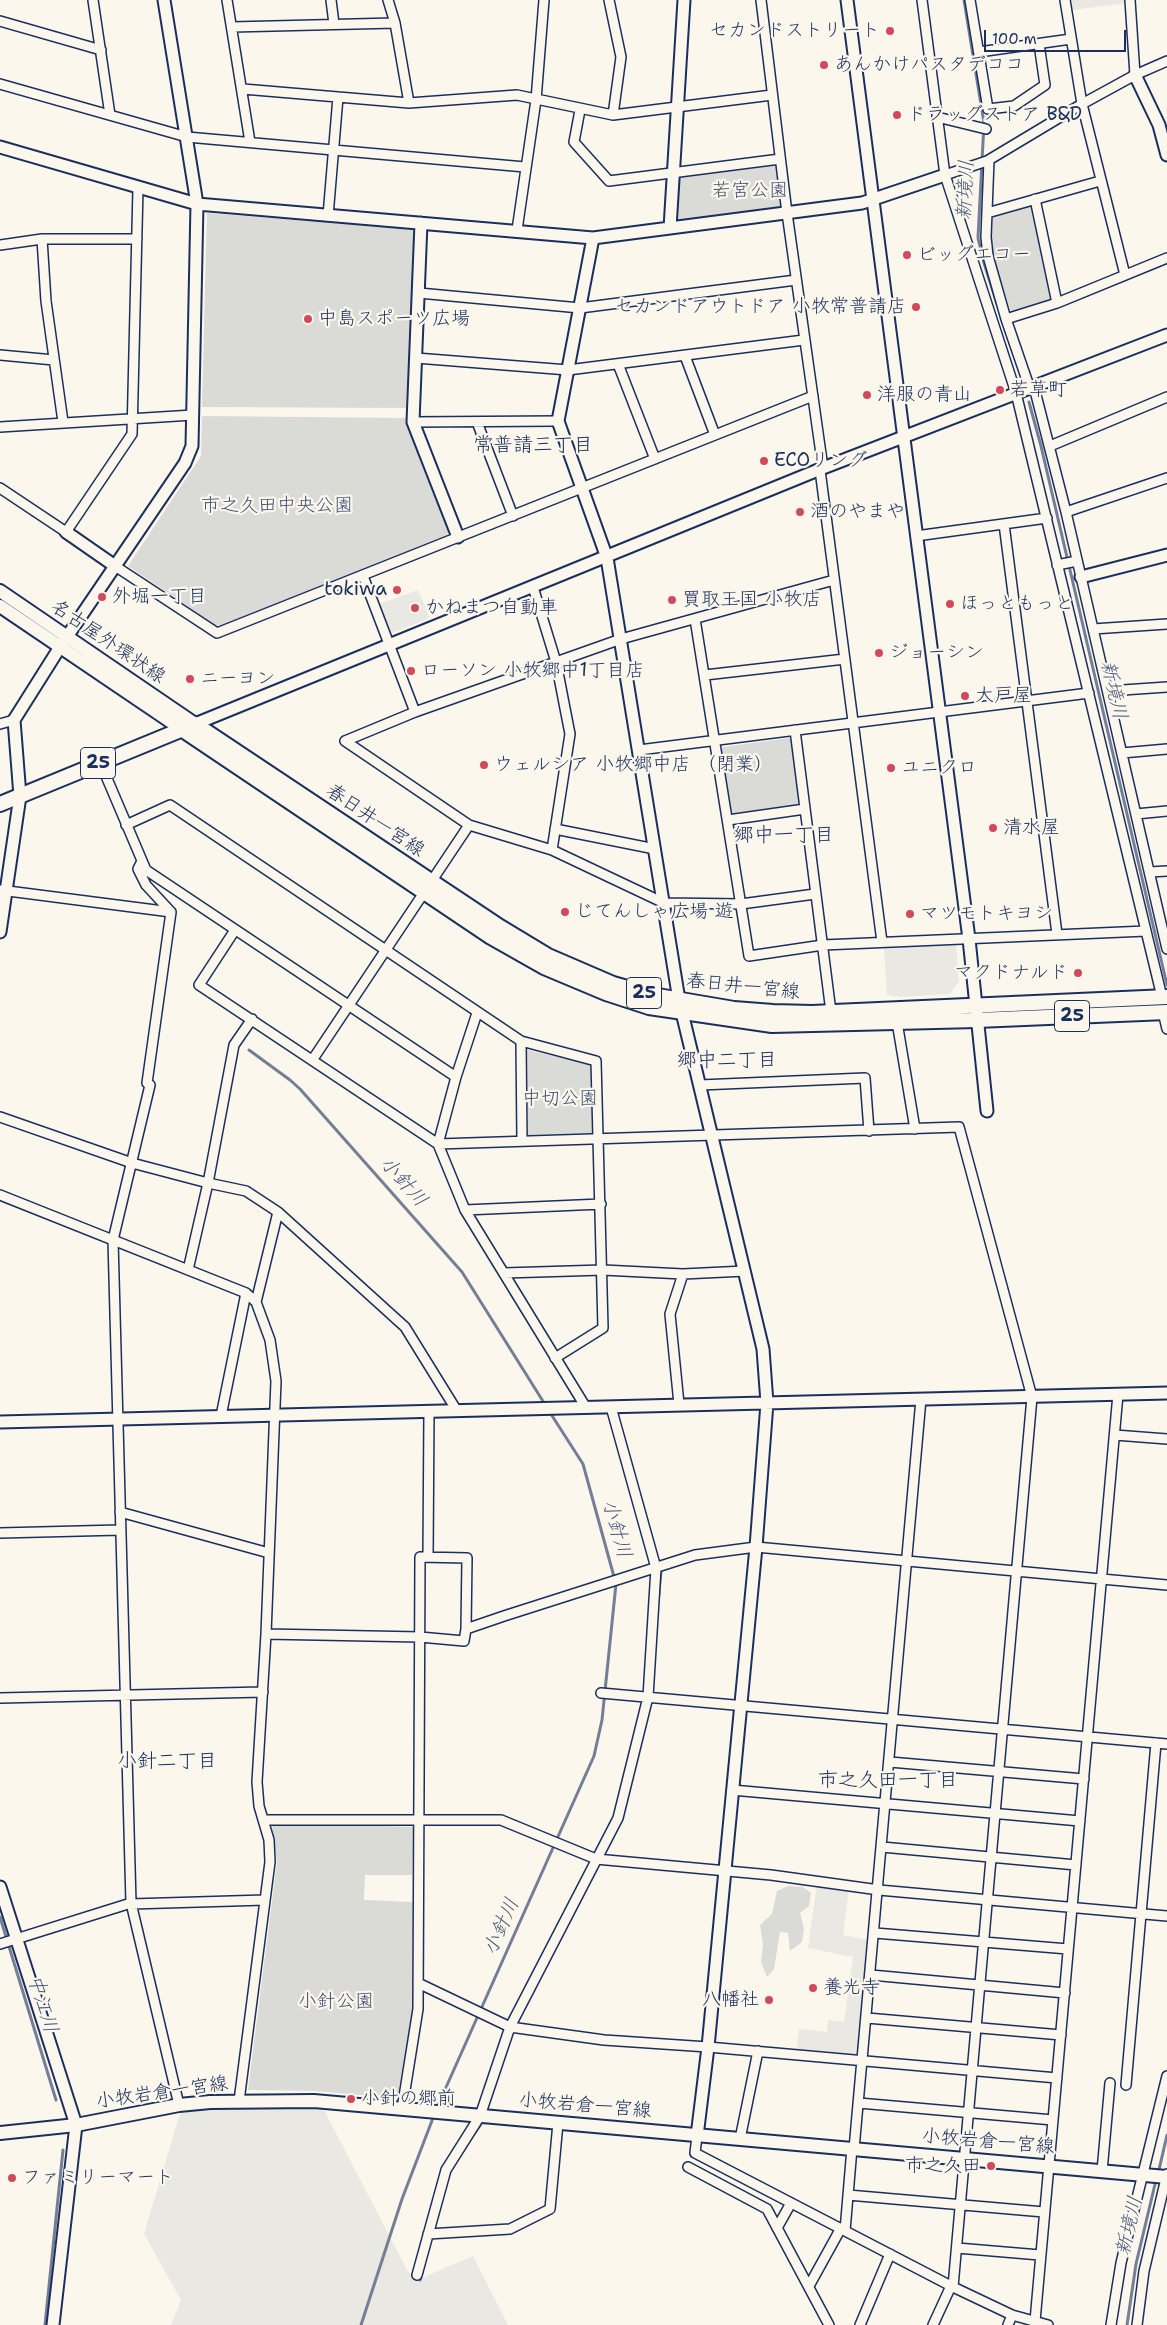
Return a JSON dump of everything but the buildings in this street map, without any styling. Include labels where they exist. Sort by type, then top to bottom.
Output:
[{"type":"main road","name":"名古屋外環状線","points":[[0,591],[64,642],[189,727]]},
{"type":"main road","name":"名古屋外環状線","points":[[0,606],[64,642]]},
{"type":"main road","name":"25","points":[[0,804],[189,727]]},
{"type":"main road","name":"春日井一宮線","points":[[189,727],[429,887],[491,937],[544,967],[606,993],[649,1007],[680,1006],[773,1012],[831,1012],[1164,997]]},
{"type":"main road","name":"春日井一宮線","points":[[680,1006],[772,1025],[977,1020],[1165,1012]]},
{"type":"main road","name":"小牧岩倉一宮線","points":[[0,2133],[76,2125],[179,2105],[239,2101],[314,2101],[697,2136],[853,2148],[964,2160],[1166,2176]]},
{"type":"street","points":[[93,0],[110,115]]},
{"type":"street","points":[[0,932],[3,890],[20,796],[14,720],[64,642],[190,455],[193,416],[197,204],[164,0]]},
{"type":"street","points":[[227,0],[243,89],[250,142]]},
{"type":"street","points":[[331,0],[334,24]]},
{"type":"street","points":[[388,0],[395,23],[409,103]]},
{"type":"street","points":[[517,230],[536,100],[544,0]]},
{"type":"street","points":[[609,0],[620,57],[613,116]]},
{"type":"street","points":[[670,228],[684,0]]},
{"type":"street","points":[[761,0],[882,942]]},
{"type":"street","points":[[847,0],[969,939],[986,1111]]},
{"type":"street","points":[[922,0],[945,176],[1016,393],[1146,931],[1164,997]]},
{"type":"street","points":[[970,0],[988,109],[1014,106],[1045,85],[1039,44]]},
{"type":"street","points":[[1066,0],[1082,104],[1125,275]]},
{"type":"street","points":[[1130,0],[1135,75],[1163,124],[1167,155]]},
{"type":"street","points":[[0,21],[101,50]]},
{"type":"street","points":[[232,27],[395,23]]},
{"type":"street","points":[[979,52],[1071,39]]},
{"type":"street","points":[[0,147],[197,204],[593,238],[862,203],[984,162],[1082,104],[1135,75],[1167,61]]},
{"type":"street","points":[[0,84],[187,137],[525,167]]},
{"type":"street","points":[[243,89],[409,103],[517,95],[613,116],[772,95]]},
{"type":"street","points":[[328,216],[338,97]]},
{"type":"street","points":[[580,110],[574,142],[609,181],[780,159]]},
{"type":"street","points":[[937,117],[984,128]]},
{"type":"street","points":[[984,162],[988,256],[1006,319],[1032,388],[1050,446],[1066,512],[1074,561],[1081,578],[1094,629],[1165,931],[1167,949]]},
{"type":"street","points":[[986,213],[1100,180]]},
{"type":"street","points":[[66,532],[132,434],[138,188]]},
{"type":"street","points":[[1035,199],[1057,303]]},
{"type":"street","points":[[421,222],[414,422],[458,537]]},
{"type":"street","points":[[0,245],[42,238],[137,239]]},
{"type":"street","points":[[42,238],[46,301],[63,422]]},
{"type":"street","points":[[593,238],[558,420],[607,558],[680,1006],[763,1349],[767,1403],[756,1547],[708,2047],[695,2153],[952,2287],[1012,2315],[1048,2325]]},
{"type":"street","points":[[1006,319],[1057,303],[1167,258]]},
{"type":"street","points":[[419,293],[580,308],[796,280]]},
{"type":"street","points":[[189,727],[822,469],[903,439],[1167,334]]},
{"type":"street","points":[[416,358],[568,370],[804,340]]},
{"type":"street","points":[[0,355],[54,360]]},
{"type":"street","points":[[685,356],[716,435]]},
{"type":"street","points":[[618,364],[655,459]]},
{"type":"street","points":[[0,488],[217,633],[813,396]]},
{"type":"street","points":[[1050,446],[1167,397]]},
{"type":"street","points":[[0,426],[193,416]]},
{"type":"street","points":[[414,422],[558,420]]},
{"type":"street","points":[[477,422],[513,516]]},
{"type":"street","points":[[1066,512],[1167,478]]},
{"type":"street","points":[[916,536],[1047,518]]},
{"type":"street","points":[[1004,524],[1057,934]]},
{"type":"street","points":[[1081,578],[1167,555]]},
{"type":"street","points":[[1057,565],[1074,561]]},
{"type":"street","points":[[363,576],[416,712]]},
{"type":"street","points":[[816,894],[741,904],[664,903],[552,850],[469,825],[345,741],[416,712],[621,639],[834,580]]},
{"type":"street","points":[[533,587],[556,662],[570,734],[552,850]]},
{"type":"street","points":[[695,619],[749,956],[823,945],[1146,931]]},
{"type":"street","points":[[1094,629],[1167,624]]},
{"type":"street","points":[[705,675],[845,659]]},
{"type":"street","points":[[1108,691],[1167,687]]},
{"type":"street","points":[[639,750],[1089,693]]},
{"type":"street","points":[[0,724],[14,720]]},
{"type":"street","points":[[795,730],[831,1012]]},
{"type":"street","points":[[1122,753],[1167,749]]},
{"type":"street","points":[[100,762],[146,870],[456,1077]]},
{"type":"street","points":[[126,825],[170,805],[521,1041],[596,1060],[603,1270],[603,1328],[555,1358]]},
{"type":"street","points":[[728,820],[805,809]]},
{"type":"street","points":[[1136,814],[1167,811]]},
{"type":"street","points":[[313,1059],[469,825]]},
{"type":"street","points":[[555,829],[655,849]]},
{"type":"street","points":[[142,861],[138,869],[146,885],[171,912]]},
{"type":"street","points":[[1150,872],[1167,871]]},
{"type":"street","points":[[3,890],[171,912]]},
{"type":"street","points":[[171,912],[147,1083],[150,1085],[113,1240],[131,1904],[179,2105]]},
{"type":"street","points":[[235,930],[199,985],[313,1059],[438,1144],[465,1210],[586,1406]]},
{"type":"street","points":[[1165,1012],[1167,1030]]},
{"type":"street","points":[[438,1144],[456,1077],[477,1013]]},
{"type":"street","points":[[188,1270],[208,1183],[234,1045],[252,1019]]},
{"type":"street","points":[[897,1022],[915,1129]]},
{"type":"street","points":[[521,1041],[522,1141]]},
{"type":"street","points":[[700,1085],[866,1078],[869,1130]]},
{"type":"street","points":[[0,1117],[132,1163],[246,1191],[278,1212],[404,1327],[457,1411]]},
{"type":"street","points":[[438,1144],[959,1127],[1032,1397],[952,2287],[933,2325]]},
{"type":"street","points":[[0,1195],[246,1293],[256,1302],[270,1340],[275,1360],[275,1414],[270,1553],[257,1782],[263,1820],[269,1840],[270,1862],[239,2101]]},
{"type":"street","points":[[465,1210],[601,1204]]},
{"type":"street","points":[[256,1302],[278,1212]]},
{"type":"street","points":[[504,1273],[603,1270],[683,1274],[745,1271]]},
{"type":"street","points":[[679,1404],[670,1314],[683,1274]]},
{"type":"street","points":[[221,1416],[246,1293]]},
{"type":"street","points":[[0,1422],[1167,1393]]},
{"type":"street","points":[[1035,2321],[1118,1394]]},
{"type":"street","points":[[809,2286],[843,2230],[848,2195],[859,2103],[879,1890],[921,1400]]},
{"type":"street","points":[[417,2275],[431,2233],[446,2170],[480,2116],[510,2027],[618,1818],[648,1697],[656,1568],[611,1407]]},
{"type":"street","points":[[428,1557],[429,1411]]},
{"type":"street","points":[[1115,1435],[1167,1439]]},
{"type":"street","points":[[120,1512],[270,1553]]},
{"type":"street","points":[[0,1533],[120,1530]]},
{"type":"street","points":[[466,1628],[702,1554],[756,1547],[1167,1585]]},
{"type":"street","points":[[266,1634],[420,1637],[464,1641],[466,1628],[467,1558],[420,1557],[420,1637],[418,1820],[418,2009],[402,2109]]},
{"type":"street","points":[[0,1698],[263,1692]]},
{"type":"street","points":[[602,1693],[1167,1744]]},
{"type":"street","points":[[1126,2085],[1156,1743]]},
{"type":"street","points":[[890,1762],[1084,1779]]},
{"type":"street","points":[[732,1790],[1080,1821]]},
{"type":"street","points":[[263,1820],[501,1820],[596,1859],[771,1875],[879,1890],[1167,1916]]},
{"type":"street","points":[[882,1847],[1076,1865]]},
{"type":"street","points":[[0,1887],[15,1939],[76,2125],[54,2325]]},
{"type":"street","points":[[0,1944],[131,1904],[265,1900]]},
{"type":"street","points":[[875,1933],[1068,1949]]},
{"type":"street","points":[[871,1975],[1065,1993]]},
{"type":"street","points":[[418,1983],[510,2027],[604,2040],[758,2051],[1057,2078]]},
{"type":"street","points":[[867,2018],[1061,2035]]},
{"type":"street","points":[[740,2139],[758,2051]]},
{"type":"street","points":[[1111,2325],[1121,2262],[1167,2076]]},
{"type":"street","points":[[1102,2172],[1110,2083]]},
{"type":"street","points":[[859,2103],[1053,2120]]},
{"type":"street","points":[[431,2233],[510,2229],[550,2208],[558,2123]]},
{"type":"street","points":[[688,2167],[767,2209],[829,2325]]},
{"type":"street","points":[[1137,2325],[1144,2271],[1166,2176]]},
{"type":"street","points":[[848,2195],[1044,2212]]},
{"type":"street","points":[[777,2228],[791,2203]]},
{"type":"street","points":[[956,2248],[1040,2255]]},
{"type":"street","points":[[860,2325],[890,2254]]},
{"type":"street","points":[[1008,2325],[1012,2315]]},
{"type":"shaded area","points":[[1070,0],[1126,0],[1127,3],[1072,10]]},
{"type":"shaded area","points":[[418,590],[430,618],[392,633],[385,628],[376,605]]},
{"type":"shaded area","points":[[956,944],[959,981],[950,994],[901,997],[887,995],[884,948]]},
{"type":"shaded area","points":[[817,1884],[849,1889],[843,1935],[871,1941],[860,2056],[797,2051],[799,2029],[827,2032],[828,2020],[844,2022],[853,1957],[808,1948]]},
{"type":"shaded area","points":[[285,2105],[323,2108],[406,2268],[415,2281],[473,2256],[508,2325],[171,2325],[181,2300],[144,2234],[181,2110]]},
{"type":"green space","name":"若宮公園","points":[[776,165],[782,211],[676,222],[680,175]]},
{"type":"green space","points":[[1030,206],[1033,208],[1053,300],[1016,315],[1011,311],[993,259],[989,236],[989,220]]},
{"type":"green space","name":"中島スポーツ広場","points":[[207,213],[412,229],[416,232],[408,408],[202,407]]},
{"type":"green space","name":"市之久田中央公園","points":[[202,416],[406,418],[449,530],[447,535],[221,625],[215,625],[128,566],[201,456]]},
{"type":"green space","points":[[789,738],[793,741],[800,805],[798,808],[734,816],[731,813],[720,751],[723,747]]},
{"type":"green space","name":"中切公園","points":[[527,1050],[592,1065],[593,1133],[528,1135]]},
{"type":"green space","name":"小針公園","points":[[278,1822],[414,1827],[412,1875],[365,1875],[364,1900],[413,1902],[413,2007],[398,2094],[394,2098],[315,2091],[248,2090],[277,1862],[272,1827]]},
{"type":"green space","points":[[788,1886],[803,1887],[811,1893],[809,1906],[800,1913],[804,1929],[802,1942],[790,1951],[788,1933],[780,1932],[774,1969],[767,1977],[761,1962],[763,1944],[760,1925],[772,1914],[777,1891]]},
{"type":"waterway","name":"新境川","points":[[964,0],[984,123],[978,238],[997,304]]},
{"type":"waterway","name":"新境川","points":[[1029,402],[1041,446],[1167,985]]},
{"type":"waterway","name":"小針川","points":[[249,1050],[300,1089],[462,1272],[546,1406]]},
{"type":"waterway","name":"小針川","points":[[439,2103],[594,1756],[602,1720],[616,1584],[583,1464],[549,1411]]},
{"type":"waterway","points":[[658,1603],[661,1571]]},
{"type":"waterway","name":"中江川","points":[[0,1917],[56,2100]]},
{"type":"waterway","name":"小針川","points":[[361,2325],[402,2199],[433,2118]]},
{"type":"waterway","points":[[467,2144],[481,2124]]},
{"type":"waterway","name":"新境川","points":[[1158,2174],[1167,2135]]},
{"type":"waterway","name":"中江川","points":[[45,2325],[63,2150]]},
{"type":"waterway","name":"新境川","points":[[1127,2325],[1136,2264],[1156,2180]]},
{"type":"waterway","points":[[420,2280],[422,2273]]},
{"type":"place","name":"セカンドストリート","points":[[890,31]]},
{"type":"place","name":"あんかけパスタデココ","points":[[824,65]]},
{"type":"place","name":"ドラッグストア B&D","points":[[897,115]]},
{"type":"place","name":"ビッグエコー","points":[[907,255]]},
{"type":"place","name":"セカンドアウトドア 小牧常普請店","points":[[916,307]]},
{"type":"place","name":"中島スポーツ広場","points":[[308,319]]},
{"type":"place","name":"若草町","points":[[1000,390]]},
{"type":"place","name":"洋服の青山","points":[[867,395]]},
{"type":"place","name":"ECOリング","points":[[764,461]]},
{"type":"place","name":"酒のやまや","points":[[800,512]]},
{"type":"place","name":"tokiwa","points":[[397,590]]},
{"type":"place","name":"外堀一丁目","points":[[102,597]]},
{"type":"place","name":"買取王国 小牧店","points":[[672,600]]},
{"type":"place","name":"ほっともっと","points":[[950,604]]},
{"type":"place","name":"かねまつ自動車","points":[[415,608]]},
{"type":"place","name":"ジョーシン","points":[[879,653]]},
{"type":"place","name":"ローソン 小牧郷中1丁目店","points":[[411,671]]},
{"type":"place","name":"ニーヨン","points":[[190,679]]},
{"type":"place","name":"大戸屋","points":[[965,696]]},
{"type":"place","name":"ウェルシア 小牧郷中店 （閉業）","points":[[484,765]]},
{"type":"place","name":"ユニクロ","points":[[891,768]]},
{"type":"place","name":"清水屋","points":[[993,828]]},
{"type":"place","name":"じてんしゃ広場 遊","points":[[565,912]]},
{"type":"place","name":"マツモトキヨシ","points":[[910,914]]},
{"type":"place","name":"マクドナルド","points":[[1078,973]]},
{"type":"place","name":"養光寺","points":[[813,1988]]},
{"type":"place","name":"八幡社","points":[[769,2000]]},
{"type":"place","name":"小針の郷前","points":[[351,2099]]},
{"type":"place","name":"市之久田","points":[[991,2166]]},
{"type":"place","name":"ファミリーマート","points":[[12,2178]]},
{"type":"district","name":"常普請三丁目","points":[[533,446]]},
{"type":"district","name":"郷中一丁目","points":[[784,836]]},
{"type":"district","name":"郷中二丁目","points":[[727,1061]]},
{"type":"district","name":"小針二丁目","points":[[167,1762]]},
{"type":"district","name":"市之久田一丁目","points":[[888,1781]]}]
